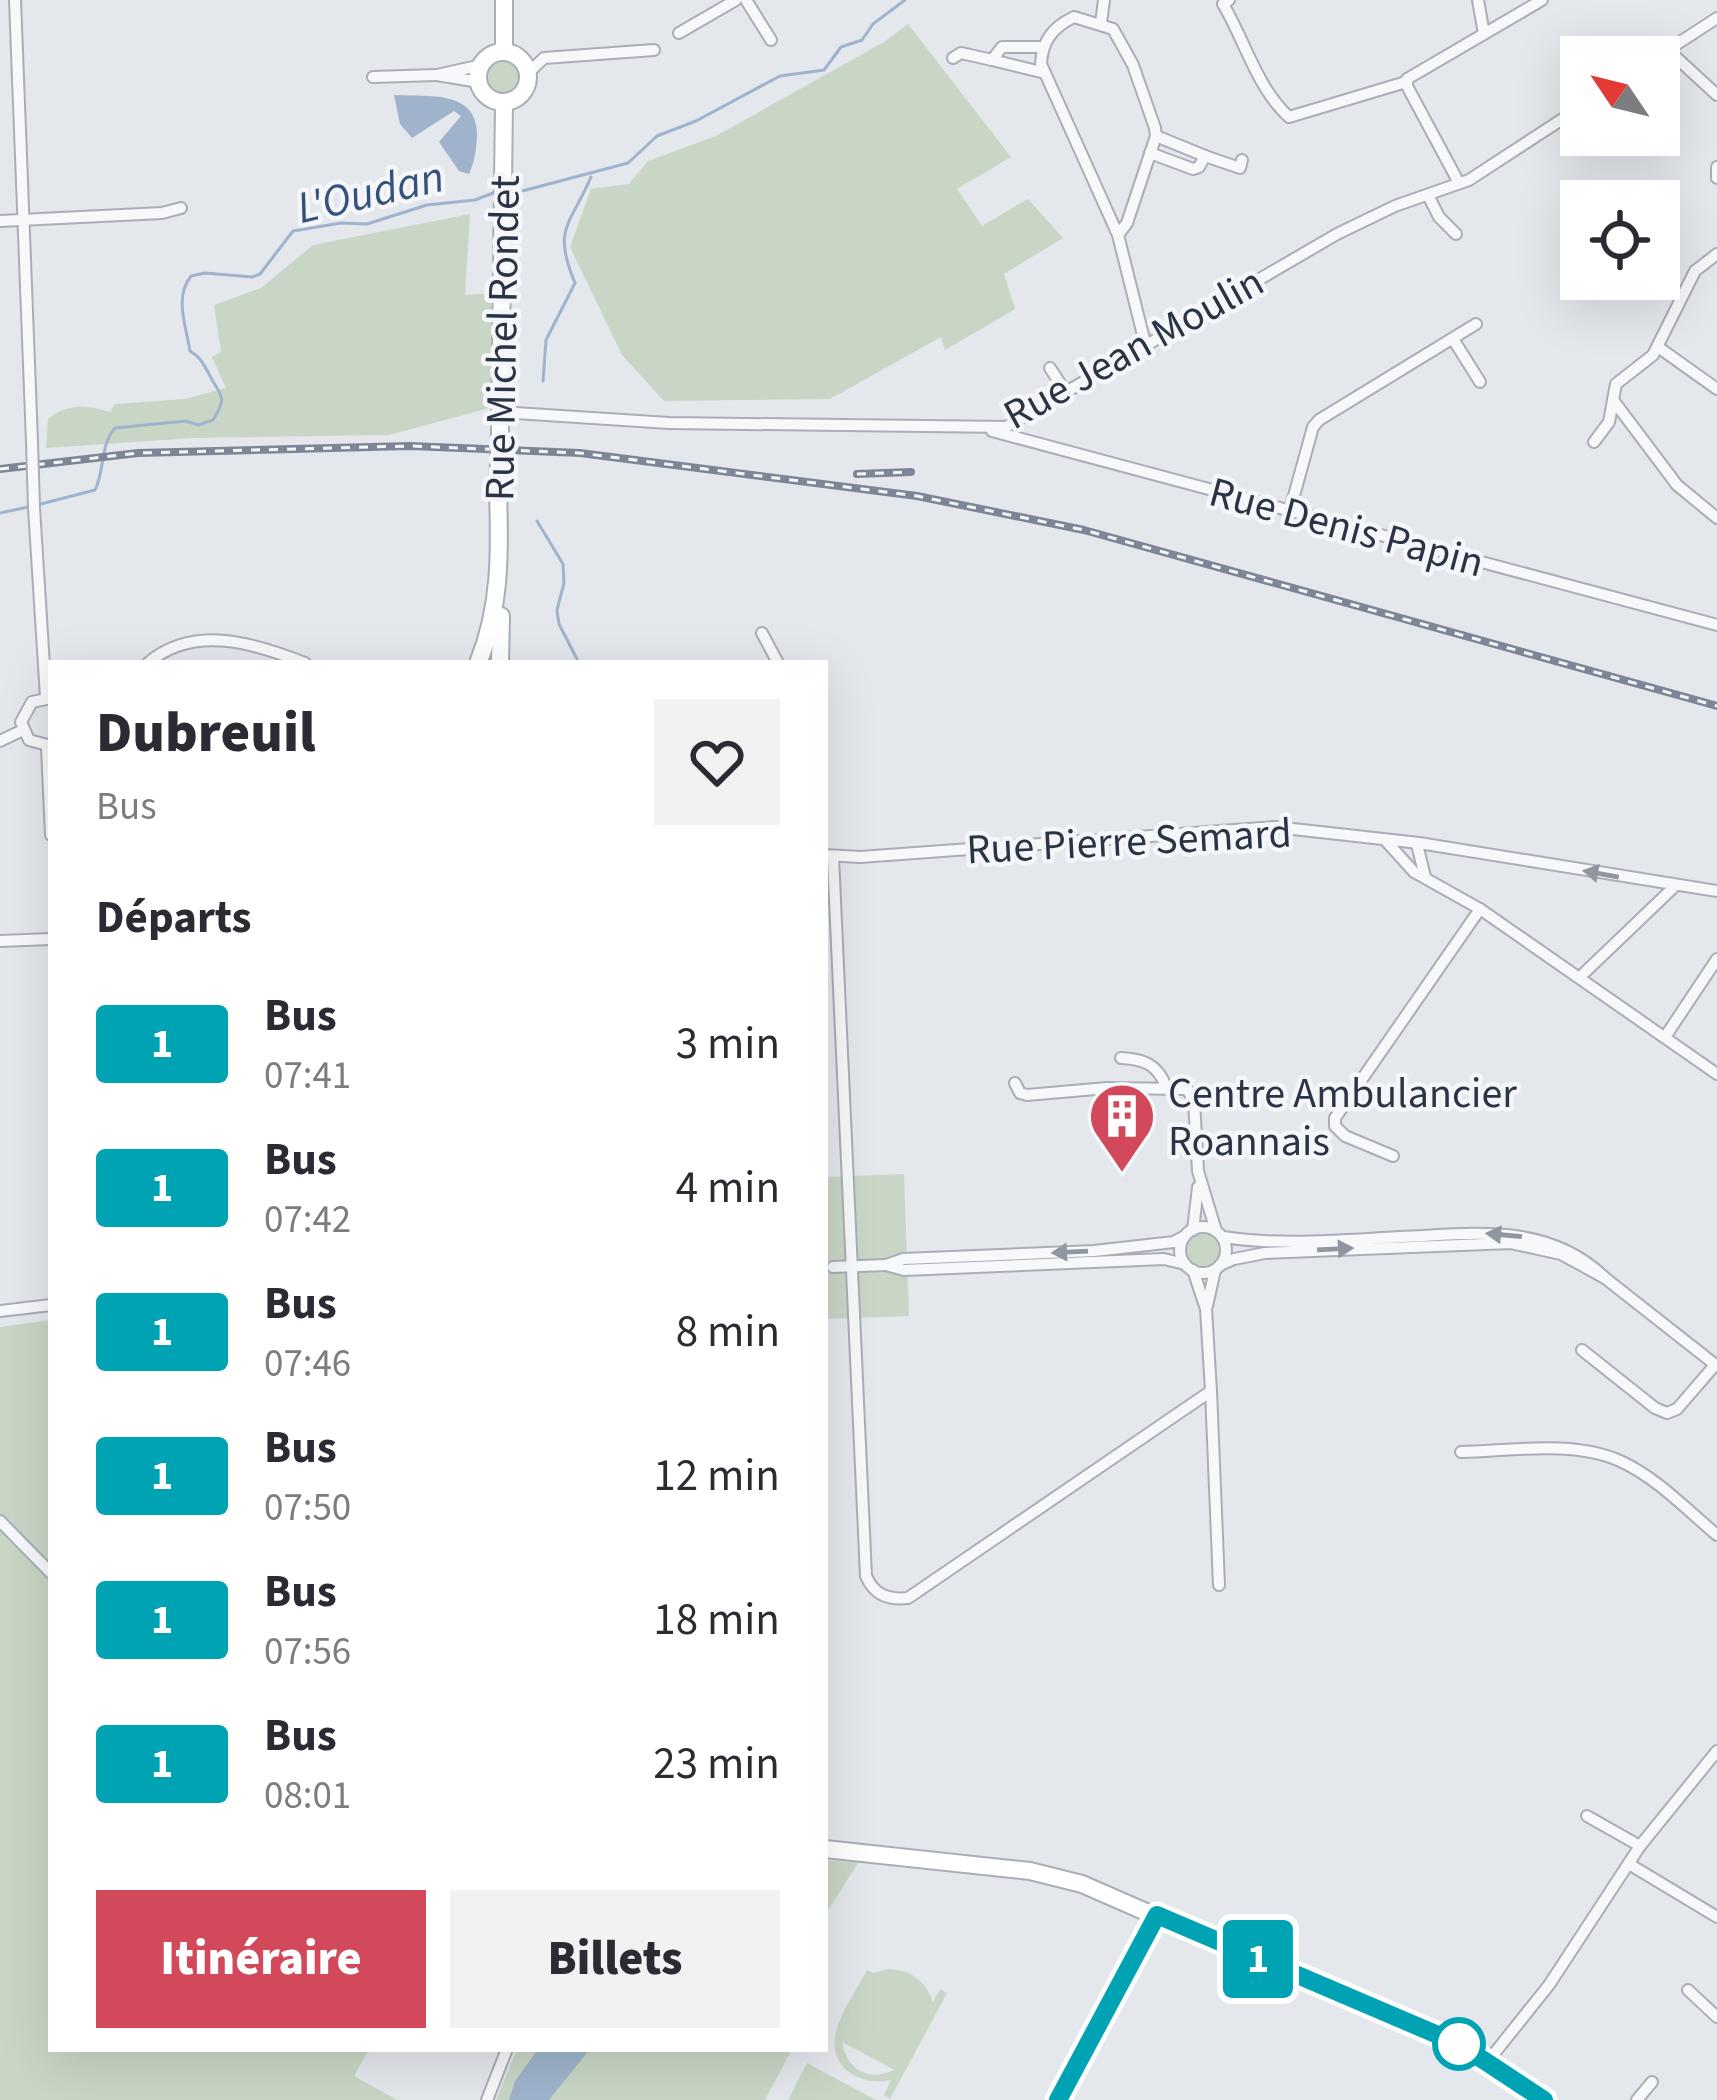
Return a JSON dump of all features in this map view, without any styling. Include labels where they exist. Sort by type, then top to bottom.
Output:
[{"type":"street","points":[[15,0],[34,508],[48,698],[27,707],[22,730]]},
{"type":"street","points":[[504,0],[504,52]]},
{"type":"street","points":[[679,33],[715,5],[736,0]]},
{"type":"street","points":[[746,0],[771,40]]},
{"type":"street","points":[[1079,18],[1083,0]]},
{"type":"street","points":[[1101,23],[1104,0]]},
{"type":"street","points":[[1478,0],[1484,34]]},
{"type":"street","points":[[1224,2],[1248,57],[1289,117],[1406,82],[1542,0]]},
{"type":"street","points":[[1118,235],[1127,223],[1156,136],[1132,65],[1113,29],[1069,18],[1042,47],[1041,64],[1118,235],[1145,344]]},
{"type":"street","points":[[1680,42],[1717,18]]},
{"type":"street","points":[[992,60],[1002,47],[1042,47]]},
{"type":"street","points":[[480,73],[490,99],[504,102],[525,90],[528,73],[544,58],[654,50]]},
{"type":"street","points":[[480,73],[491,56],[504,52],[520,58],[528,73]]},
{"type":"street","points":[[952,58],[962,53],[1045,73]]},
{"type":"street","points":[[1680,67],[1717,95]]},
{"type":"street","points":[[374,76],[480,73]]},
{"type":"street","points":[[1406,82],[1459,183]]},
{"type":"street","name":"Rue Michel Rondet","points":[[500,660],[504,102]]},
{"type":"street","name":"Rue Jean Moulin","points":[[501,412],[669,423],[1006,427],[1337,234],[1478,175],[1560,121]]},
{"type":"street","points":[[1156,136],[1240,168],[1242,160]]},
{"type":"street","points":[[1150,153],[1193,169],[1205,156]]},
{"type":"street","points":[[1717,167],[1717,178]]},
{"type":"street","points":[[1427,195],[1456,234]]},
{"type":"street","points":[[0,220],[162,213],[181,208]]},
{"type":"street","points":[[1594,442],[1610,422],[1619,380],[1647,362],[1695,271],[1717,254]]},
{"type":"street","points":[[1290,510],[1319,420],[1476,325]]},
{"type":"street","points":[[1453,338],[1480,382]]},
{"type":"street","points":[[1658,346],[1717,389]]},
{"type":"street","points":[[1050,368],[1065,392]]},
{"type":"street","points":[[1612,398],[1677,485],[1717,518]]},
{"type":"street","name":"Rue Denis Papin","points":[[977,427],[1717,625]]},
{"type":"street","name":"Rue Michel Rondet","points":[[479,660],[494,612],[498,573]]},
{"type":"street","points":[[762,633],[776,660]]},
{"type":"street","points":[[152,660],[163,651],[200,639],[242,644],[294,660]]},
{"type":"street","points":[[0,741],[22,730]]},
{"type":"street","points":[[22,730],[34,743],[48,746]]},
{"type":"street","name":"Rue Pierre Semard","points":[[829,856],[1275,827],[1419,843],[1717,891]]},
{"type":"street","points":[[1383,839],[1404,865],[1480,909],[1717,1074]]},
{"type":"street","points":[[1401,856],[1419,843]]},
{"type":"street","points":[[1419,843],[1425,878]]},
{"type":"street","points":[[829,856],[866,1576],[871,1587],[883,1596],[908,1598],[1211,1391]]},
{"type":"street","points":[[1580,977],[1676,886]]},
{"type":"street","points":[[1393,1156],[1345,1136],[1334,1126],[1335,1118],[1480,909]]},
{"type":"street","points":[[0,941],[48,939]]},
{"type":"street","points":[[1665,1037],[1717,958]]},
{"type":"street","points":[[1121,1058],[1139,1059],[1156,1069],[1166,1087]]},
{"type":"street","points":[[1015,1083],[1019,1094],[1027,1095],[1187,1089],[1195,1101],[1198,1172],[1189,1233],[1180,1250],[1206,1310],[1219,1585]]},
{"type":"street","points":[[1198,1172],[1226,1252],[1206,1310]]},
{"type":"street","points":[[886,1265],[902,1258],[1094,1251],[1174,1242],[1204,1227],[1219,1234],[1297,1241],[1510,1234],[1565,1248],[1586,1259],[1716,1365],[1677,1409],[1667,1412],[1655,1408],[1582,1350]]},
{"type":"street","points":[[828,1267],[886,1265],[904,1270],[1164,1259],[1189,1267],[1218,1268],[1234,1258],[1265,1253],[1490,1242],[1561,1254],[1605,1278]]},
{"type":"street","points":[[0,1311],[48,1305]]},
{"type":"street","points":[[1461,1453],[1570,1450],[1617,1459],[1717,1534]]},
{"type":"street","points":[[0,1521],[48,1571]]},
{"type":"street","points":[[1489,2060],[1549,1985],[1640,1846],[1717,1751]]},
{"type":"street","points":[[1587,1816],[1640,1846]]},
{"type":"street","points":[[828,1850],[1040,1873],[1082,1884],[1338,1996],[1430,2030],[1489,2060],[1544,2100]]},
{"type":"street","points":[[1630,1864],[1717,1917]]},
{"type":"street","points":[[1058,2100],[1157,1915]]},
{"type":"street","points":[[1688,1990],[1717,2017]]},
{"type":"street","points":[[487,2100],[506,2052]]},
{"type":"street","points":[[1637,2100],[1652,2082]]},
{"type":"green space","points":[[908,24],[1011,157],[957,189],[982,226],[1028,199],[1063,238],[1004,274],[1015,309],[945,350],[941,337],[830,399],[664,401],[622,355],[570,247],[591,189],[629,184],[648,161],[716,136]]},
{"type":"green space","points":[[503,62],[515,66],[519,78],[515,90],[503,94],[491,90],[487,78],[491,66]]},
{"type":"green space","points":[[470,214],[465,295],[491,293],[493,407],[389,435],[194,438],[46,448],[48,419],[63,410],[86,407],[110,412],[115,404],[185,399],[226,388],[212,357],[221,352],[214,305],[261,288],[313,245]]},
{"type":"green space","points":[[904,1174],[909,1316],[828,1319],[828,1177]]},
{"type":"green space","points":[[1203,1234],[1214,1239],[1219,1250],[1214,1261],[1203,1266],[1192,1261],[1187,1250],[1192,1239]]},
{"type":"green space","points":[[48,1320],[48,2052],[367,2052],[354,2076],[397,2100],[0,2100],[0,1327]]},
{"type":"green space","points":[[828,1860],[858,1863],[828,1910]]},
{"type":"green space","points":[[867,1970],[904,1971],[921,1982],[933,2002],[940,1989],[947,1993],[890,2099],[884,2095],[891,2080],[869,2081],[849,2072],[835,2045],[845,2008]],"holes":[[[842,2042],[894,2070],[860,2071],[848,2059]]]},
{"type":"green space","points":[[516,2052],[790,2052],[765,2100],[496,2100]]},
{"type":"green space","points":[[807,2063],[876,2100],[788,2100]]},
{"type":"water","points":[[394,95],[435,96],[469,110],[477,136],[469,174],[459,171],[439,142],[461,116],[454,111],[412,138],[400,124]]},
{"type":"water","points":[[536,2052],[588,2052],[549,2100],[509,2100],[515,2081]]},
{"type":"waterway","name":"L'Oudan","points":[[511,194],[628,163],[657,136],[696,121],[780,76],[824,70],[841,47],[862,40],[873,24],[905,0]]},
{"type":"waterway","points":[[543,381],[546,340],[575,283],[565,250],[566,228],[591,177]]},
{"type":"waterway","name":"L'Oudan","points":[[37,505],[95,490],[115,428],[186,421],[198,425],[213,420],[221,396],[190,351],[184,322],[183,293],[191,276],[252,277],[260,274],[293,231],[367,224],[427,205],[475,200],[493,193]]},
{"type":"waterway","name":"L'Oudan","points":[[0,513],[28,507]]},
{"type":"waterway","points":[[537,521],[563,564],[559,624],[577,660]]},
{"type":"railway","points":[[0,469],[138,453],[410,446],[580,453],[917,496],[1084,530],[1717,706]]},
{"type":"railway","points":[[857,474],[911,472]]},
{"type":"bus line","name":"1","points":[[1058,2100],[1157,1915],[1338,1996],[1430,2030],[1489,2060],[1544,2100]]},
{"type":"place","name":"Centre Ambulancier Roannais","points":[[1122,1175]]}]
